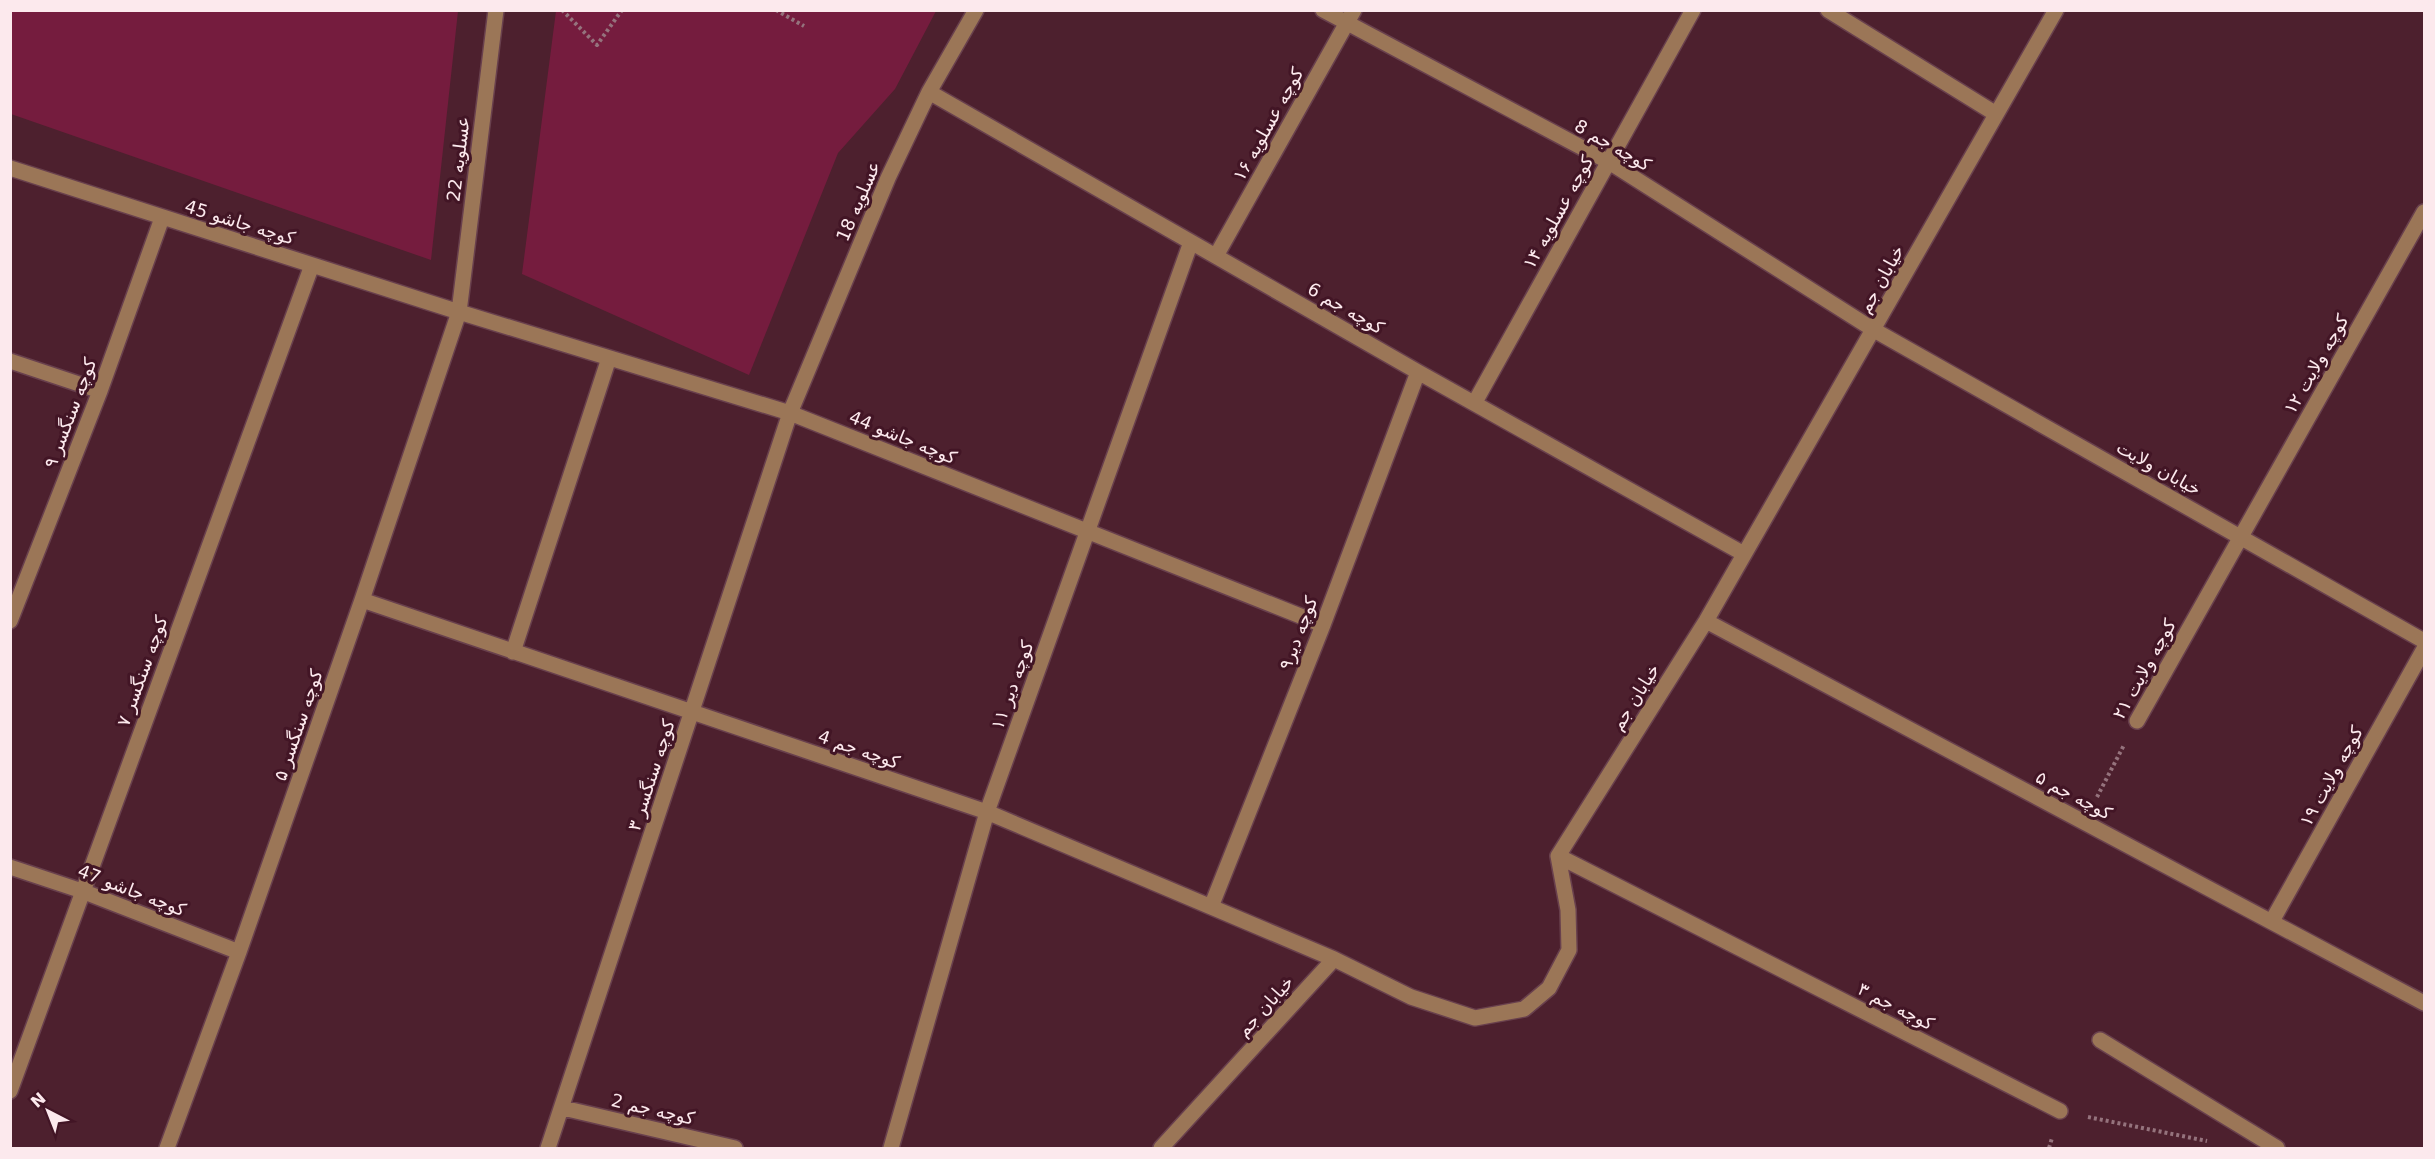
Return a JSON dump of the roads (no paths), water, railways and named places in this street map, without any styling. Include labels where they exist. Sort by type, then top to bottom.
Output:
[{"type":"street","name":"عسلویه 22","points":[[459,312],[496,10]]},
{"type":"street","name":"عسلویه 18","points":[[790,413],[888,178],[929,92],[976,10]]},
{"type":"street","name":"کوچه جم 8","points":[[1323,10],[1350,17],[1609,162],[1874,330]]},
{"type":"street","name":"کوچه عسلویه ۱۴","points":[[1475,402],[1693,10]]},
{"type":"street","points":[[1828,10],[1996,114]]},
{"type":"street","name":"خیابان جم","points":[[1558,856],[1706,621],[2056,10]]},
{"type":"street","name":"کوچه عسلویه ۱۶","points":[[1216,256],[1350,17]]},
{"type":"street","name":"کوچه جم 6","points":[[929,92],[1418,372],[1744,554]]},
{"type":"street","name":"کوچه جاشو 45","points":[[10,168],[459,312]]},
{"type":"street","name":"کوچه ولایت ۱۲","points":[[2241,536],[2424,212]]},
{"type":"street","name":"کوچه سنگسر ۹","points":[[10,621],[99,391],[162,218]]},
{"type":"street","name":"کوچه دیر ۱۱","points":[[891,1149],[987,812],[1191,242]]},
{"type":"street","name":"کوچه سنگسر ۷","points":[[10,1091],[312,265]]},
{"type":"street","name":"کوچه جاشو 44","points":[[459,312],[790,413],[1323,625]]},
{"type":"street","name":"کوچه سنگسر ۵","points":[[167,1149],[239,952],[362,600],[459,312]]},
{"type":"street","name":"خیابان ولایت","points":[[1874,330],[2424,641]]},
{"type":"street","points":[[513,652],[609,358]]},
{"type":"street","points":[[10,362],[99,391]]},
{"type":"street","name":"کوچه دیر۹","points":[[1211,908],[1323,625],[1418,372]]},
{"type":"street","name":"کوچه سنگسر ۳","points":[[548,1149],[790,413]]},
{"type":"street","name":"کوچه ولایت ۲۱","points":[[2137,721],[2241,536]]},
{"type":"street","name":"کوچه جم 4","points":[[362,600],[987,812],[1334,959]]},
{"type":"street","name":"کوچه جم ۵","points":[[1706,621],[2424,1001]]},
{"type":"street","name":"کوچه ولایت ۱۹","points":[[2272,921],[2424,649]]},
{"type":"street","points":[[1334,959],[1411,997],[1475,1018],[1524,1009],[1550,988],[1569,950],[1568,910],[1558,856]]},
{"type":"street","name":"کوچه جم ۳","points":[[1558,856],[2060,1111]]},
{"type":"street","name":"کوچه جاشو 47","points":[[10,867],[82,891],[239,952]]},
{"type":"street","name":"خیابان جم","points":[[1161,1149],[1334,959]]},
{"type":"street","points":[[2100,1040],[2277,1149]]},
{"type":"street","name":"کوچه جم 2","points":[[563,1108],[735,1149]]}]
